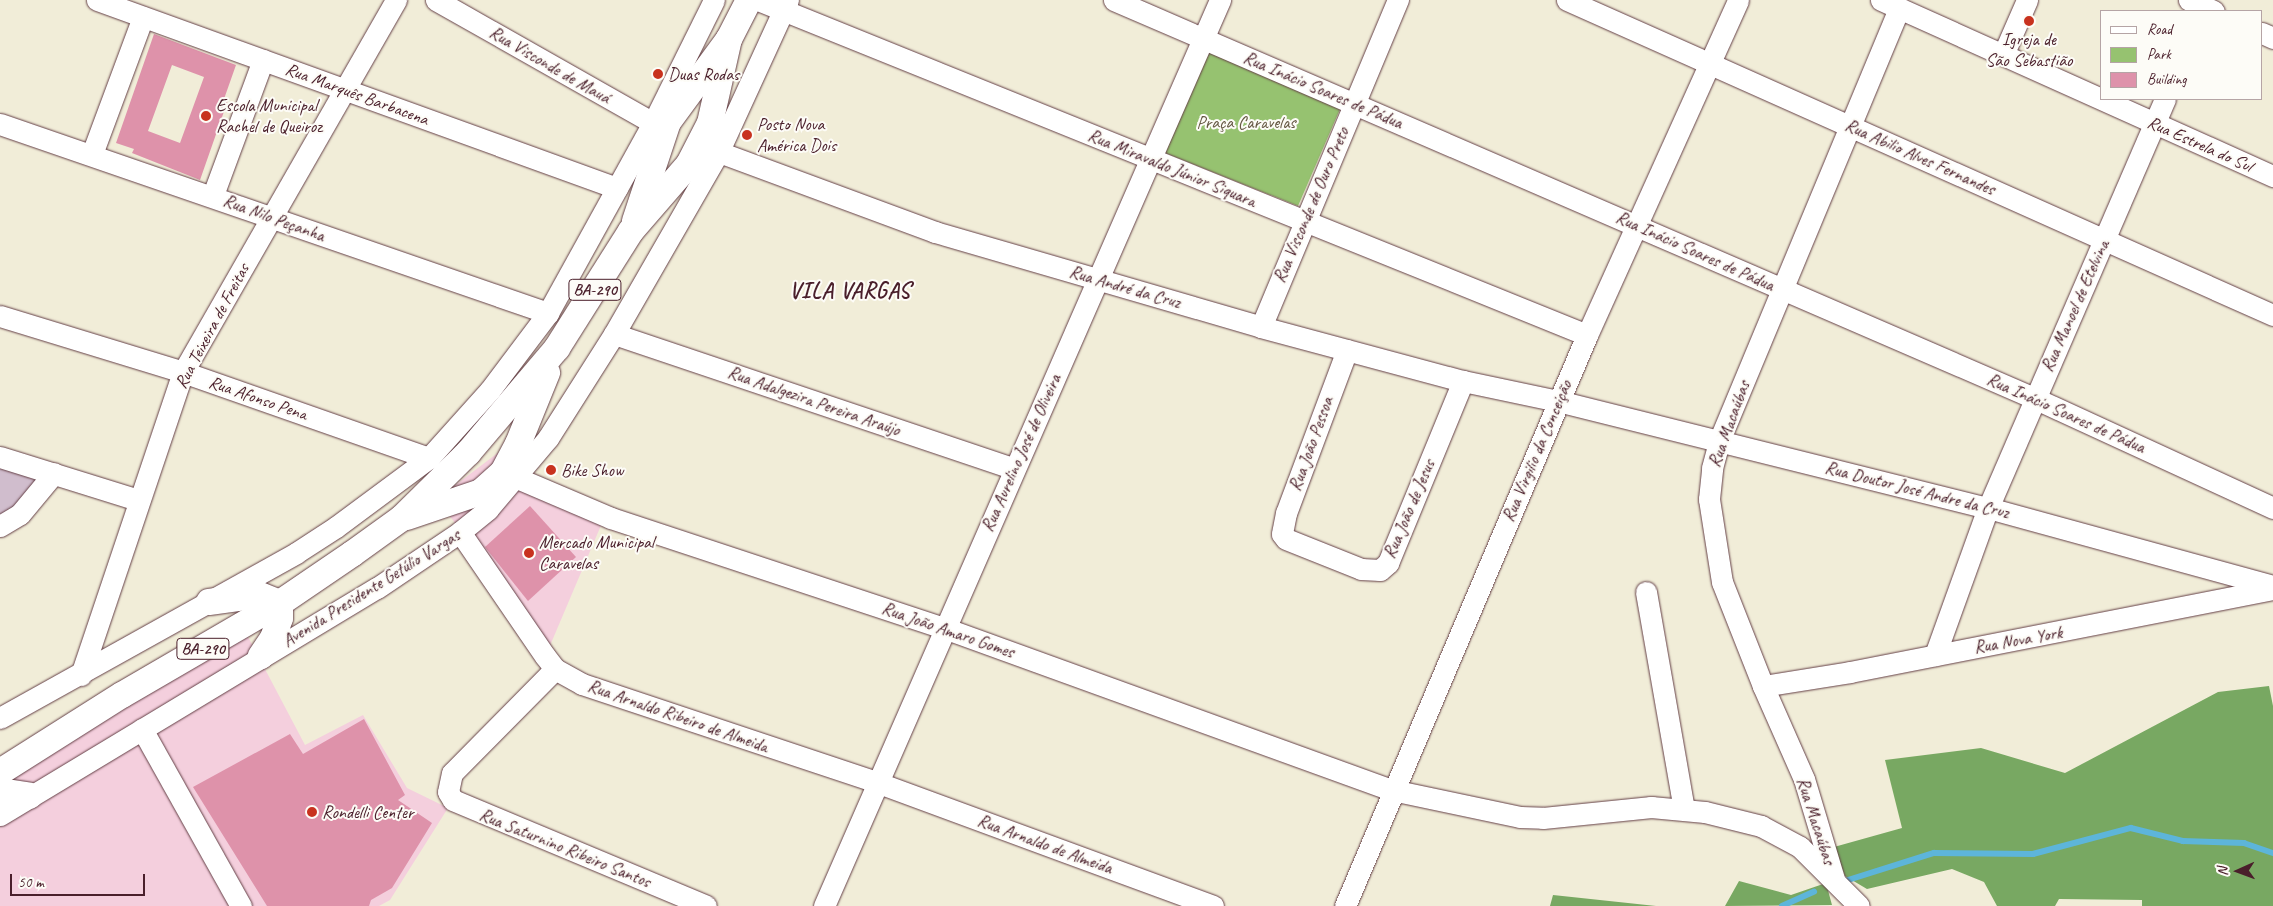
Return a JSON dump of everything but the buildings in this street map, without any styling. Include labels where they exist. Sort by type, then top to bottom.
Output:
[{"type":"main road","name":"Avenida Presidente Getúlio Vargas","points":[[632,231],[663,128],[729,39],[749,0]]},
{"type":"main road","name":"Avenida Presidente Getúlio Vargas","points":[[0,772],[122,696],[280,603],[402,518],[453,467],[493,425],[557,348],[632,231],[709,140],[729,39]]},
{"type":"main road","points":[[685,170],[666,164],[663,128],[694,112],[709,140]]},
{"type":"main road","name":"Avenida Presidente Getúlio Vargas","points":[[402,518],[481,492],[510,475],[518,444],[557,348]]},
{"type":"main road","points":[[493,425],[509,432],[518,444]]},
{"type":"main road","points":[[453,467],[460,482],[467,488],[481,492]]},
{"type":"main road","points":[[209,602],[260,595],[280,603],[280,618],[273,638],[261,656]]},
{"type":"main road","points":[[0,791],[30,796]]},
{"type":"street","name":"Rua Marquês Barbacena","points":[[97,0],[617,188]]},
{"type":"street","name":"Rua Teixeira de Freitas","points":[[81,675],[138,500],[183,372],[396,0]]},
{"type":"street","name":"Rua Visconde de Mauá","points":[[436,0],[663,128]]},
{"type":"street","name":"Avenida Presidente Getúlio Vargas","points":[[0,718],[81,675],[336,527],[428,458],[490,390],[548,313],[585,251],[617,188],[663,128],[714,0]]},
{"type":"street","name":"Rua Miravaldo Júnior Siquara","points":[[758,0],[785,5],[1150,160],[1305,220],[1587,335]]},
{"type":"street","name":"Rua Inácio Soares de Pádua","points":[[1114,0],[2034,398],[2273,508]]},
{"type":"street","name":"Rua Aurelino José de Oliveira","points":[[824,906],[876,782],[1220,0]]},
{"type":"street","name":"Rua Visconde de Ouro Preto","points":[[1260,327],[1398,0]]},
{"type":"street","name":"Rua Abilio Alves Fernandes","points":[[1567,0],[1592,5],[1709,61],[2105,241],[2271,310]]},
{"type":"street","name":"Rua Virgilio da Conceição","points":[[1345,906],[1392,790],[1558,401],[1635,225],[1738,0]]},
{"type":"street","points":[[2003,55],[2027,0]]},
{"type":"street","name":"Rua Estrela do Sul","points":[[1890,4],[2100,99]]},
{"type":"street","name":"Rua Macaúbas","points":[[1842,906],[1804,780],[1763,686],[1722,582],[1712,532],[1709,499],[1712,468],[1719,441],[1850,125],[1890,4]]},
{"type":"street","name":"Avenida Presidente Getúlio Vargas","points":[[0,815],[261,656],[377,588],[460,532],[488,509],[510,475],[574,401],[614,334],[709,140],[785,5]]},
{"type":"street","points":[[92,154],[143,18]]},
{"type":"street","points":[[213,195],[263,60]]},
{"type":"street","name":"Rua Estrela do Sul","points":[[2101,100],[2273,176]]},
{"type":"street","name":"Rua Manoel de Etelvina","points":[[1935,655],[1988,508],[2165,100]]},
{"type":"street","name":"Rua Nilo Peçanha","points":[[0,124],[213,195],[271,218],[548,313]]},
{"type":"street","name":"Rua André da Cruz","points":[[709,140],[935,232],[1260,327],[1463,381],[1558,401]]},
{"type":"street","name":"Rua Afonso Pena","points":[[0,316],[183,372],[428,458]]},
{"type":"street","name":"Rua Adalgezira Pereira Araújo","points":[[614,334],[1014,469]]},
{"type":"street","name":"Rua João Pessoa","points":[[1286,539],[1282,534],[1283,520],[1347,350]]},
{"type":"street","name":"Rua João de Jesus","points":[[1286,539],[1361,570],[1380,570],[1388,563],[1463,381]]},
{"type":"street","name":"Rua Doutor José Andre da Cruz","points":[[1558,401],[1988,508],[2273,588]]},
{"type":"street","points":[[0,457],[138,500]]},
{"type":"street","points":[[0,526],[20,514],[54,474]]},
{"type":"street","name":"Rua João Amaro Gomes","points":[[510,475],[611,518],[944,628],[1392,790],[1520,817],[1543,818],[1651,807],[1684,808],[1726,815],[1788,838],[1834,879],[1859,906]]},
{"type":"street","name":"Rua Arnaldo Ribeiro de Almeida","points":[[460,532],[555,669],[608,695],[876,782]]},
{"type":"street","name":"Rua Nova York","points":[[1763,686],[1935,655],[2273,588]]},
{"type":"street","points":[[1646,592],[1684,808]]},
{"type":"street","name":"Rua Saturnino Ribeiro Santos","points":[[555,669],[452,774],[448,792],[453,800],[706,906]]},
{"type":"street","points":[[142,729],[242,906]]},
{"type":"street","name":"Rua Arnaldo de Almeida","points":[[876,782],[1213,906]]},
{"type":"shaded area","points":[[499,452],[602,523],[549,648],[437,499]]},
{"type":"shaded area","points":[[0,468],[55,485],[0,519]]},
{"type":"shaded area","points":[[238,618],[305,745],[363,715],[407,788],[448,808],[390,900],[379,906],[0,906],[0,758]]},
{"type":"green space","name":"Praça Caravelas","points":[[1213,44],[1344,100],[1298,206],[1165,153]]},
{"type":"green space","points":[[2269,686],[2273,706],[2273,906],[2142,906],[2142,900],[2059,899],[2055,906],[1997,906],[1984,882],[1952,869],[1867,889],[1845,876],[1834,847],[1902,828],[1885,760],[1981,748],[2065,773],[2218,692]]},
{"type":"green space","points":[[1739,881],[1791,895],[1826,883],[1832,905],[1725,906]]},
{"type":"green space","points":[[1553,895],[1656,906],[1550,906]]},
{"type":"waterway","points":[[1845,881],[1934,853],[2033,854],[2131,828],[2183,841],[2244,843],[2273,853]]},
{"type":"waterway","points":[[1782,906],[1814,892]]},
{"type":"place","name":"Igreja de São Sebastião","points":[[2029,21]]},
{"type":"place","name":"Duas Rodas","points":[[658,74]]},
{"type":"place","name":"Escola Municipal Rachel de Queiroz","points":[[206,116]]},
{"type":"place","name":"Posto Nova América Dois","points":[[747,135]]},
{"type":"place","name":"Bike Show","points":[[551,470]]},
{"type":"place","name":"Mercado Municipal Caravelas","points":[[529,553]]},
{"type":"place","name":"Rondelli Center","points":[[312,812]]},
{"type":"district","name":"VILA VARGAS","points":[[850,292]]}]
